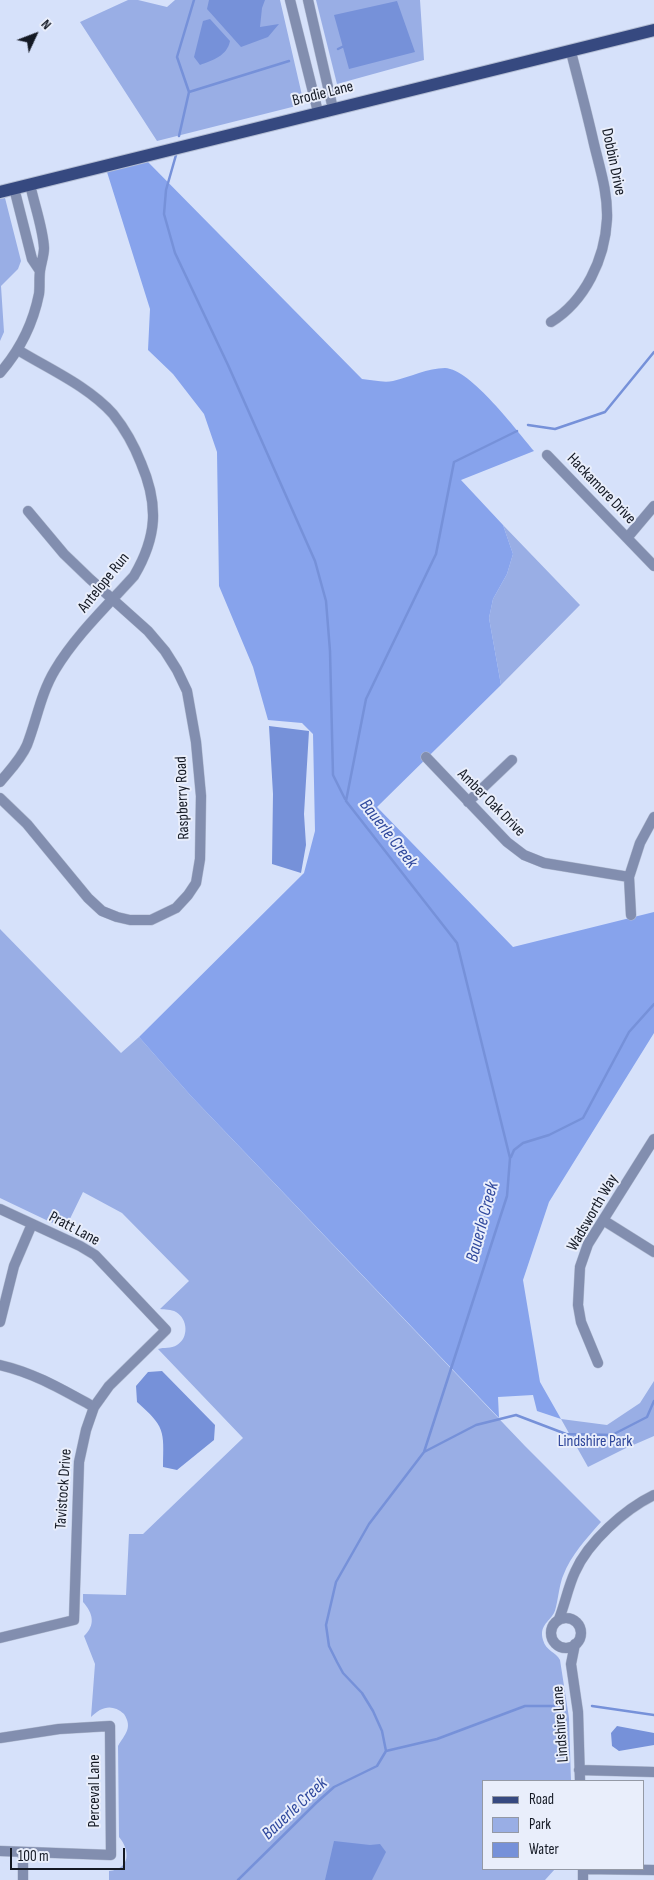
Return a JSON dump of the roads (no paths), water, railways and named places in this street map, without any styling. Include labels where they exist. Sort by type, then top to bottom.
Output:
[{"type":"main road","name":"Brodie Lane","points":[[0,192],[654,30]]},
{"type":"street","points":[[290,0],[318,112]]},
{"type":"street","points":[[308,0],[333,109]]},
{"type":"street","name":"Dobbin Drive","points":[[551,322],[564,314],[572,306],[595,270],[604,244],[607,219],[605,188],[571,52]]},
{"type":"street","points":[[0,373],[18,350],[27,332],[35,312],[39,292],[44,246],[30,184]]},
{"type":"street","points":[[14,188],[32,259],[40,271]]},
{"type":"street","name":"Antelope Run","points":[[0,782],[18,760],[26,746],[39,704],[55,670],[73,644],[134,576],[147,551],[154,516],[153,500],[146,474],[133,442],[112,414],[88,392],[18,350]]},
{"type":"street","name":"Hackamore Drive","points":[[546,455],[654,566]]},
{"type":"street","points":[[627,538],[654,506]]},
{"type":"street","name":"Raspberry Road","points":[[0,798],[27,824],[88,898],[102,911],[116,917],[130,920],[151,920],[176,908],[196,882],[200,859],[201,796],[196,742],[187,691],[165,651],[148,631],[64,554],[28,511]]},
{"type":"street","name":"Amber Oak Drive","points":[[426,757],[507,842],[531,859],[544,863],[629,877]]},
{"type":"street","points":[[468,802],[512,760]]},
{"type":"street","points":[[631,915],[629,877],[640,843],[654,817]]},
{"type":"street","name":"Wadsworth Way","points":[[598,1363],[581,1322],[578,1305],[580,1267],[588,1244],[654,1140]]},
{"type":"street","name":"Pratt Lane","points":[[0,1209],[80,1246],[95,1256],[166,1330]]},
{"type":"street","points":[[603,1220],[654,1252]]},
{"type":"street","points":[[0,1322],[14,1266],[32,1224]]},
{"type":"street","name":"Tavistock Drive","points":[[0,1638],[74,1620],[79,1462],[82,1442],[94,1407],[116,1378],[166,1330]]},
{"type":"street","points":[[0,1365],[37,1376],[94,1407]]},
{"type":"street","name":"Lindshire Lane","points":[[571,1664],[561,1646],[554,1640],[551,1631],[552,1626],[559,1619],[575,1571],[590,1547],[624,1514],[654,1495]]},
{"type":"street","name":"Lindshire Lane","points":[[566,1598],[570,1615],[580,1627],[578,1641],[571,1656],[578,1712],[580,1780]]},
{"type":"street","points":[[559,1619],[569,1618],[573,1620]]},
{"type":"street","points":[[561,1646],[575,1644]]},
{"type":"street","name":"Perceval Lane","points":[[0,1738],[59,1729],[110,1726],[111,1855],[23,1852]]},
{"type":"street","points":[[580,1770],[654,1772]]},
{"type":"street","points":[[0,1851],[23,1852],[23,1880]]},
{"type":"water","points":[[209,0],[265,0],[260,27],[279,24],[268,37],[241,47],[207,9]]},
{"type":"water","points":[[397,1],[415,52],[349,69],[334,15]]},
{"type":"water","points":[[210,19],[230,41],[223,54],[200,65],[194,57],[203,21]]},
{"type":"water","points":[[269,726],[309,731],[304,814],[306,845],[301,873],[272,864],[273,794]]},
{"type":"water","points":[[162,1371],[215,1425],[214,1440],[177,1470],[163,1467],[163,1437],[161,1430],[153,1418],[137,1402],[136,1386],[148,1372]]},
{"type":"water","points":[[617,1726],[654,1733],[654,1745],[619,1751],[612,1746],[611,1733]]},
{"type":"water","points":[[334,1841],[370,1845],[380,1844],[386,1852],[372,1880],[325,1880]]},
{"type":"waterway","points":[[189,92],[177,57],[194,0]]},
{"type":"waterway","points":[[338,49],[344,46]]},
{"type":"waterway","points":[[179,136],[189,92],[289,61]]},
{"type":"waterway","points":[[176,155],[166,190],[164,214],[175,253],[228,365],[315,561],[326,601],[330,651],[333,775],[345,799]]},
{"type":"waterway","name":"Bauerle Creek","points":[[528,425],[555,429],[605,412],[654,352]]},
{"type":"waterway","name":"Bauerle Creek","points":[[238,1880],[334,1787],[377,1766],[386,1751],[382,1731],[373,1711],[362,1693],[343,1673],[329,1646],[326,1625],[336,1582],[369,1524],[424,1452],[507,1196],[510,1158],[457,943],[346,801],[366,699],[436,554],[454,462],[517,431]]},
{"type":"waterway","points":[[511,1157],[514,1150],[523,1143],[549,1135],[583,1118],[629,1032],[654,1004]]},
{"type":"waterway","points":[[424,1452],[476,1425],[516,1415],[566,1434],[612,1435],[647,1417],[654,1401]]},
{"type":"waterway","points":[[386,1751],[437,1739],[525,1706],[554,1706]]},
{"type":"waterway","points":[[592,1706],[654,1715]]},
{"type":"park label","name":"Lindshire Park","points":[[595,1442]]}]
